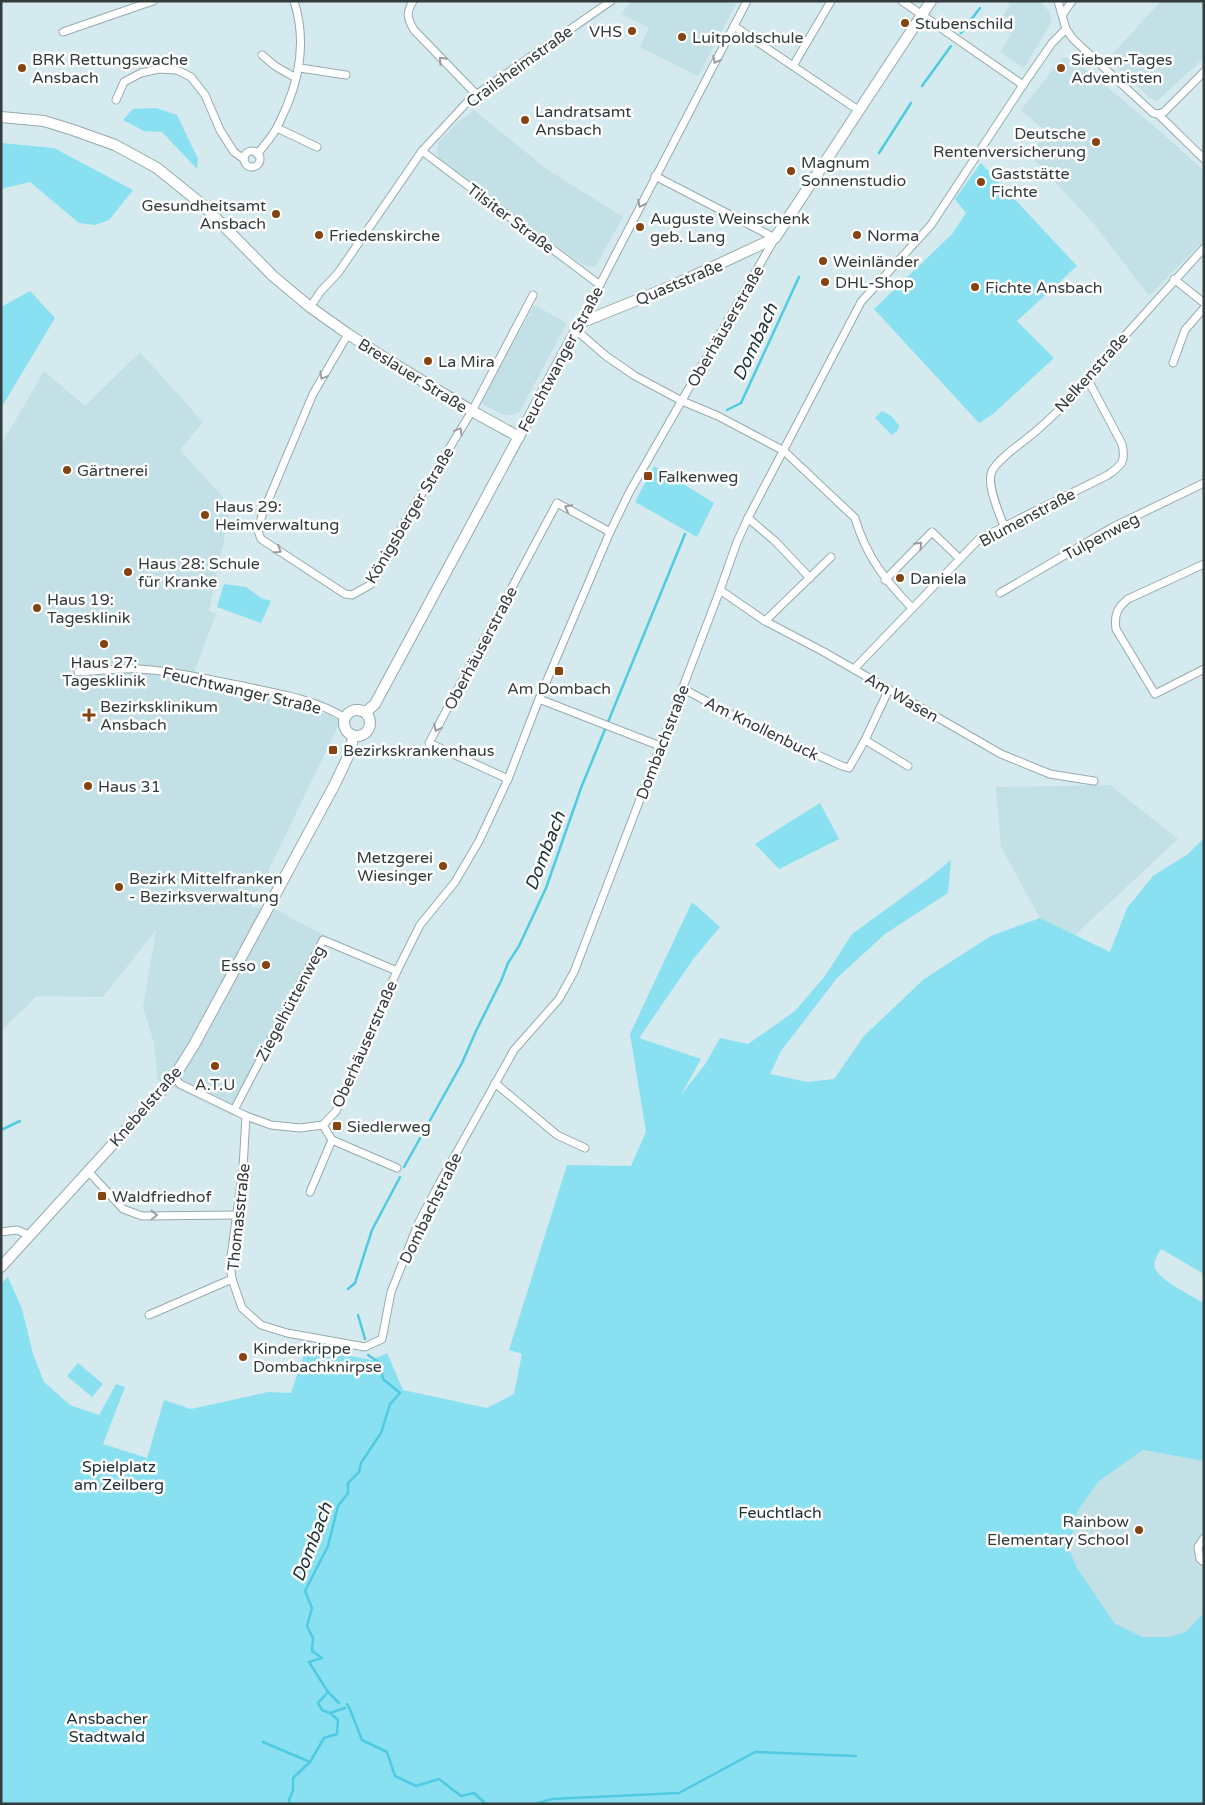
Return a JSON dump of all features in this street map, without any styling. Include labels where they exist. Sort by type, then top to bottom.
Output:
[{"type":"main road","name":"Oberhäuserstraße","points":[[775,238],[931,1]]},
{"type":"main road","name":"Breslauer Straße","points":[[1,117],[44,121],[73,130],[115,145],[157,168],[204,206],[260,263],[310,307],[348,334],[472,411],[519,437]]},
{"type":"main road","name":"Quaststraße","points":[[578,326],[672,286],[775,238]]},
{"type":"main road","name":"Feuchtwanger Straße","points":[[366,712],[375,704],[578,326]]},
{"type":"main road","points":[[361,710],[366,712],[371,720],[370,729],[362,736],[349,734],[344,727],[345,718],[352,711],[361,710]]},
{"type":"main road","name":"Knebelstraße","points":[[1,1267],[174,1077],[194,1045],[335,784],[351,750],[353,736]]},
{"type":"street","points":[[62,32],[153,1]]},
{"type":"street","points":[[257,154],[277,128],[300,68],[300,24],[294,1]]},
{"type":"street","points":[[413,1],[407,11],[408,20],[414,30],[476,94]]},
{"type":"street","name":"Crailsheimstraße","points":[[310,307],[321,291],[338,273],[422,151],[476,94],[611,1]]},
{"type":"street","name":"Feuchtwanger Straße","points":[[578,326],[747,1]]},
{"type":"street","points":[[793,66],[832,1]]},
{"type":"street","points":[[902,1],[1023,85]]},
{"type":"street","points":[[1058,1],[1066,28],[1073,39],[1153,113],[1158,114],[1204,159]]},
{"type":"street","points":[[1063,14],[1072,1]]},
{"type":"street","points":[[734,26],[858,110]]},
{"type":"street","name":"Dombachstraße","points":[[382,1339],[391,1292],[419,1222],[514,1050],[559,1000],[574,972],[720,590],[736,542],[748,518],[861,302],[931,225],[1023,85],[1052,43],[1066,28]]},
{"type":"street","points":[[262,55],[275,66],[296,78]]},
{"type":"street","points":[[300,68],[346,75]]},
{"type":"street","points":[[116,100],[124,82],[141,73],[159,69],[176,70],[191,78],[205,95],[220,130],[234,152],[244,158],[248,165],[255,166],[260,161],[257,154]]},
{"type":"street","points":[[1158,114],[1164,112],[1204,72]]},
{"type":"street","points":[[277,128],[316,147]]},
{"type":"street","name":"Tilsiter Straße","points":[[422,151],[600,285]]},
{"type":"street","points":[[244,158],[250,152],[257,154]]},
{"type":"street","points":[[655,176],[775,238]]},
{"type":"street","name":"Oberhäuserstraße","points":[[246,1116],[271,1125],[300,1128],[322,1125],[336,1111],[397,971],[420,925],[454,882],[479,841],[508,779],[539,699],[610,532],[630,491],[775,238]]},
{"type":"street","name":"Nelkenstraße","points":[[1004,526],[991,486],[992,472],[1002,460],[1073,398],[1103,360],[1174,279],[1204,248]]},
{"type":"street","points":[[1174,279],[1204,304]]},
{"type":"street","name":"Königsberger Straße","points":[[348,334],[313,394],[262,515],[258,531],[261,539],[345,594],[352,595],[370,586],[408,516],[472,411],[533,295]]},
{"type":"street","points":[[1173,363],[1185,330],[1204,308]]},
{"type":"street","points":[[578,326],[606,356],[635,376],[724,419],[784,451],[855,518],[859,533],[869,554],[886,580],[912,608]]},
{"type":"street","name":"Blumenstraße","points":[[854,669],[979,539],[1108,475],[1121,466],[1125,456],[1122,444],[1088,380]]},
{"type":"street","name":"Tulpenweg","points":[[1000,593],[1113,527],[1204,483]]},
{"type":"street","name":"Oberhäuserstraße","points":[[508,779],[429,743],[557,503],[610,532]]},
{"type":"street","points":[[748,518],[776,542],[810,578]]},
{"type":"street","points":[[886,580],[932,532],[960,559]]},
{"type":"street","points":[[765,621],[831,557]]},
{"type":"street","points":[[1204,564],[1128,599],[1119,607],[1114,618],[1116,629],[1155,694],[1204,668]]},
{"type":"street","name":"Am Wasen","points":[[720,590],[765,621],[854,669],[1000,754],[1050,774],[1094,781]]},
{"type":"street","name":"Feuchtwanger Straße","points":[[78,672],[136,669],[168,672],[303,700],[332,710],[345,718]]},
{"type":"street","name":"Am Knollenbuck","points":[[682,688],[748,724],[849,768],[865,740]]},
{"type":"street","points":[[889,689],[865,740],[908,766]]},
{"type":"street","points":[[539,699],[660,746]]},
{"type":"street","name":"Ziegelhüttenweg","points":[[234,1110],[323,940],[397,971]]},
{"type":"street","points":[[174,1077],[180,1084],[246,1116]]},
{"type":"street","points":[[496,1084],[557,1135],[585,1148]]},
{"type":"street","name":"Thomasstraße","points":[[246,1116],[243,1168],[230,1264],[232,1279],[242,1308],[261,1325],[288,1333],[365,1347],[382,1339]]},
{"type":"street","name":"Oberhäuserstraße","points":[[322,1125],[332,1140]]},
{"type":"street","points":[[310,1192],[332,1140],[397,1168]]},
{"type":"street","points":[[88,1171],[123,1209],[142,1216],[237,1215]]},
{"type":"street","points":[[1,1232],[17,1230],[29,1236]]},
{"type":"street","points":[[150,1315],[232,1279]]},
{"type":"street","points":[[1204,1538],[1198,1547],[1200,1559],[1204,1562]]},
{"type":"shaded area","name":"Luitpoldschule","points":[[632,1],[738,1],[698,76],[640,47],[649,28],[621,14]]},
{"type":"shaded area","points":[[1005,1],[1040,1],[1050,13],[1051,23],[1024,68],[1000,52],[1011,34],[997,24],[1010,5]]},
{"type":"shaded area","points":[[1161,1],[1204,1],[1204,58],[1157,101],[1150,98],[1108,59]]},
{"type":"shaded area","points":[[1062,58],[1070,58],[1087,70],[1204,171],[1204,249],[1199,245],[1149,296],[1094,224],[1029,154],[1047,132],[1021,110]]},
{"type":"shaded area","points":[[474,110],[545,168],[623,217],[595,267],[583,265],[440,160],[437,154],[438,143],[456,124]]},
{"type":"shaded area","points":[[534,305],[567,323],[519,413],[503,415],[481,403]]},
{"type":"shaded area","points":[[140,352],[203,422],[180,450],[231,506],[209,611],[216,614],[192,678],[342,718],[251,907],[277,910],[329,938],[233,1116],[158,1080],[154,1043],[143,1007],[156,930],[103,997],[37,996],[1,1031],[1,445],[44,371],[85,406]]},
{"type":"shaded area","points":[[1110,785],[1178,839],[1075,935],[1040,918],[1001,847],[996,787]]},
{"type":"shaded area","name":"Rainbow Elementary School","points":[[1143,1450],[1204,1461],[1204,1604],[1202,1614],[1187,1631],[1170,1637],[1143,1637],[1114,1624],[1077,1568],[1069,1549],[1078,1510],[1099,1481]]},
{"type":"green space","points":[[156,108],[177,115],[198,159],[197,169],[162,132],[144,131],[123,120],[133,109]]},
{"type":"green space","points":[[1,143],[54,148],[133,190],[109,220],[95,225],[79,223],[30,182],[1,189]]},
{"type":"green space","name":"Fichte Ansbach","points":[[981,163],[1077,266],[1017,321],[1054,358],[993,414],[979,423],[874,309],[952,234],[966,213],[955,199]]},
{"type":"green space","points":[[30,291],[55,318],[1,408],[1,307]]},
{"type":"green space","points":[[882,411],[890,415],[899,425],[898,430],[892,435],[875,418]]},
{"type":"green space","points":[[654,466],[714,503],[697,537],[635,502]]},
{"type":"green space","points":[[224,584],[246,587],[261,598],[271,601],[261,623],[217,607]]},
{"type":"green space","points":[[820,803],[839,839],[779,869],[755,844]]},
{"type":"green space","name":"Feuchtlach","points":[[1204,838],[1204,1274],[1161,1249],[1156,1258],[1155,1268],[1169,1283],[1204,1303],[1204,1461],[1143,1450],[1099,1481],[1078,1510],[1069,1549],[1077,1568],[1115,1624],[1143,1637],[1170,1637],[1187,1631],[1204,1612],[1204,1804],[1,1804],[1,1284],[8,1277],[22,1309],[33,1354],[44,1382],[70,1405],[99,1415],[116,1384],[125,1387],[103,1444],[147,1458],[164,1400],[191,1409],[268,1392],[291,1393],[306,1348],[372,1360],[387,1353],[403,1390],[487,1408],[514,1394],[522,1354],[509,1350],[567,1165],[631,1166],[646,1132],[630,1034],[692,902],[720,927],[694,958],[639,1038],[701,1059],[681,1095],[706,1063],[720,1038],[748,1044],[795,1011],[825,976],[852,934],[951,860],[948,893],[885,934],[837,978],[781,1051],[770,1074],[807,1082],[834,1079],[864,1036],[924,979],[991,936],[1040,918],[1110,952],[1127,908],[1153,876],[1188,854]]},
{"type":"green space","points":[[78,1363],[103,1384],[92,1397],[67,1376]]},
{"type":"waterway","name":"Dombach","points":[[961,33],[980,8]]},
{"type":"waterway","name":"Dombach","points":[[922,86],[951,46]]},
{"type":"waterway","name":"Dombach","points":[[879,153],[911,103]]},
{"type":"waterway","name":"Dombach","points":[[727,410],[741,403],[799,277]]},
{"type":"waterway","name":"Dombach","points":[[404,1167],[462,1063],[508,963],[519,946],[546,888],[581,788],[685,534]]},
{"type":"waterway","points":[[1,1130],[20,1121]]},
{"type":"waterway","name":"Dombach","points":[[348,1289],[355,1283],[372,1230],[400,1177]]},
{"type":"waterway","name":"Dombach","points":[[358,1315],[365,1339]]},
{"type":"waterway","name":"Dombach","points":[[290,1804],[293,1778],[310,1762],[324,1738],[337,1734],[338,1720],[330,1713],[322,1710],[318,1703],[328,1692],[309,1662],[322,1658],[312,1651],[313,1638],[307,1626],[312,1608],[305,1591],[328,1546],[338,1506],[348,1493],[348,1483],[359,1472],[361,1463],[381,1433],[390,1404],[400,1393],[383,1379],[380,1363],[368,1355]]},
{"type":"waterway","points":[[328,1692],[339,1703]]},
{"type":"waterway","points":[[347,1704],[362,1740],[387,1752],[395,1776],[416,1786],[439,1779],[461,1796],[474,1793],[486,1804]]},
{"type":"waterway","points":[[330,1713],[345,1708]]},
{"type":"waterway","points":[[263,1742],[310,1762]]},
{"type":"waterway","points":[[535,1804],[552,1799],[679,1793],[755,1752],[856,1756]]},
{"type":"place","name":"Stubenschild","points":[[905,23]]},
{"type":"place","name":"VHS","points":[[632,31]]},
{"type":"place","name":"Luitpoldschule","points":[[682,37]]},
{"type":"place","name":"BRK Rettungswache Ansbach","points":[[22,68]]},
{"type":"place","name":"Sieben-Tages Adventisten","points":[[1061,68]]},
{"type":"place","name":"Landratsamt Ansbach","points":[[525,120]]},
{"type":"place","name":"Deutsche Rentenversicherung","points":[[1096,142]]},
{"type":"place","name":"Magnum Sonnenstudio","points":[[791,171]]},
{"type":"place","name":"Gaststätte Fichte","points":[[981,182]]},
{"type":"place","name":"Gesundheitsamt Ansbach","points":[[276,214]]},
{"type":"place","name":"Auguste Weinschenk geb. Lang","points":[[640,227]]},
{"type":"place","name":"Friedenskirche","points":[[319,235]]},
{"type":"place","name":"Norma","points":[[857,235]]},
{"type":"place","name":"Weinländer","points":[[823,261]]},
{"type":"place","name":"DHL-Shop","points":[[825,282]]},
{"type":"place","name":"Fichte Ansbach","points":[[975,287]]},
{"type":"place","name":"La Mira","points":[[428,361]]},
{"type":"place","name":"Gärtnerei","points":[[67,470]]},
{"type":"place","name":"Falkenweg","points":[[648,476]]},
{"type":"place","name":"Haus 29: Heimverwaltung","points":[[205,515]]},
{"type":"place","name":"Haus 28: Schule für Kranke","points":[[128,572]]},
{"type":"place","name":"Daniela","points":[[900,578]]},
{"type":"place","name":"Haus 19: Tagesklinik","points":[[37,608]]},
{"type":"place","name":"Haus 27: Tagesklinik","points":[[104,644]]},
{"type":"place","name":"Am Dombach","points":[[559,671]]},
{"type":"place","name":"Bezirksklinikum Ansbach","points":[[89,715]]},
{"type":"place","name":"Bezirkskrankenhaus","points":[[333,750]]},
{"type":"place","name":"Haus 31","points":[[88,786]]},
{"type":"place","name":"Metzgerei Wiesinger","points":[[443,866]]},
{"type":"place","name":"Bezirk Mittelfranken - Bezirksverwaltung","points":[[119,887]]},
{"type":"place","name":"Esso","points":[[266,965]]},
{"type":"place","name":"A.T.U","points":[[215,1066]]},
{"type":"place","name":"Siedlerweg","points":[[337,1126]]},
{"type":"place","name":"Waldfriedhof","points":[[102,1196]]},
{"type":"place","name":"Kinderkrippe Dombachknirpse","points":[[243,1357]]},
{"type":"place","name":"Rainbow Elementary School","points":[[1139,1530]]},
{"type":"park label","name":"Spielplatz am Zeilberg","points":[[119,1475]]},
{"type":"park label","name":"Ansbacher Stadtwald","points":[[107,1727]]}]
